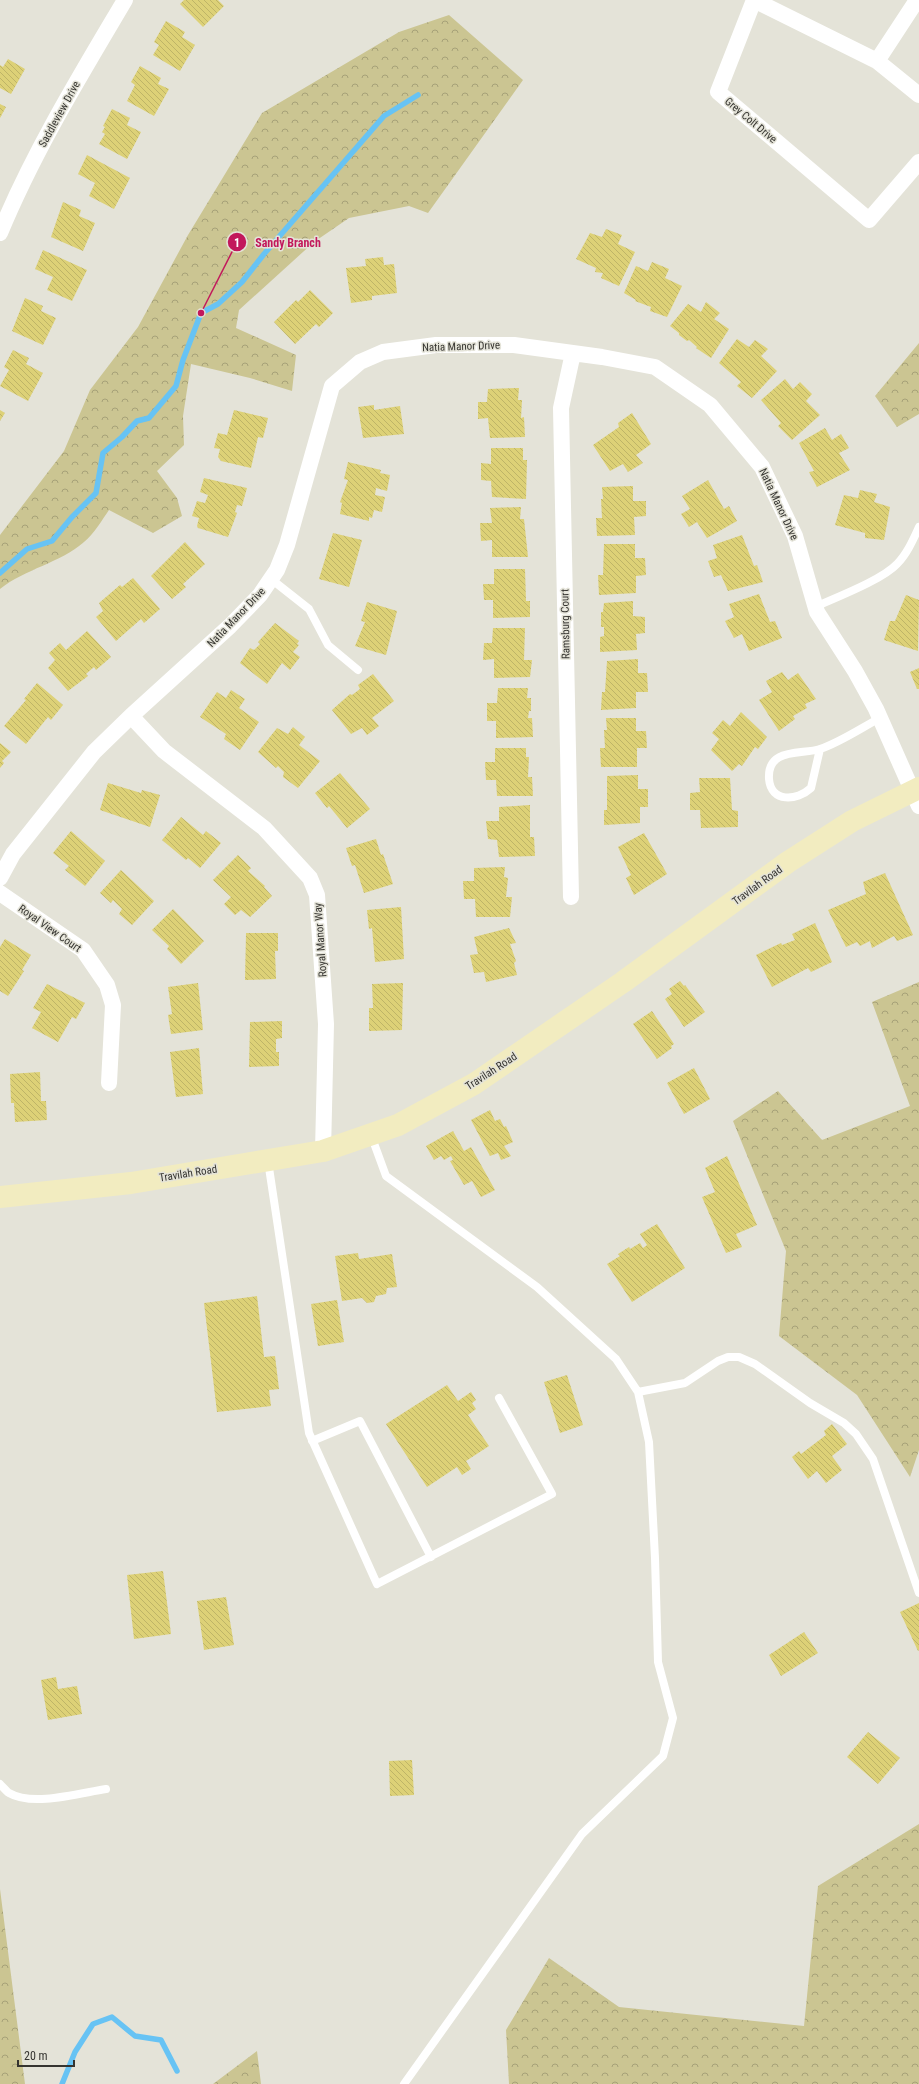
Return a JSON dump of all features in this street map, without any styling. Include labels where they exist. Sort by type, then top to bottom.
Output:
[{"type":"main road","name":"Travilah Road","points":[[0,1197],[132,1183],[322,1151],[398,1125],[474,1084],[623,982],[788,862],[852,821],[917,795]]},
{"type":"street","name":"Saddleview Drive","points":[[0,233],[20,185],[57,116],[125,0]]},
{"type":"street","name":"Grey Colt Drive","points":[[919,96],[878,61],[754,0],[718,92],[869,220],[919,162]]},
{"type":"street","points":[[878,61],[917,0]]},
{"type":"street","name":"Natia Manor Drive","points":[[0,878],[13,854],[94,752],[131,716],[230,626],[260,595],[288,545],[332,386],[360,362],[384,352],[436,345],[514,344],[655,368],[710,405],[762,467],[795,536],[815,607],[855,671],[880,718],[917,795]]},
{"type":"street","name":"Ramsburg Court","points":[[571,897],[561,408],[573,353]]},
{"type":"street","name":"Royal Manor Way","points":[[131,716],[164,751],[264,828],[310,878],[317,895],[326,1024],[322,1151]]},
{"type":"street","name":"Royal View Court","points":[[0,893],[83,950],[107,985],[113,1005],[108,1083]]},
{"type":"lane","points":[[815,607],[885,573],[897,564],[905,555],[919,527]]},
{"type":"lane","points":[[270,579],[308,609],[328,645],[358,670]]},
{"type":"lane","points":[[820,749],[811,788],[797,797],[788,798],[778,796],[772,789],[769,779],[770,769],[776,760],[786,754],[820,749],[880,718]]},
{"type":"lane","points":[[370,1135],[386,1176],[536,1287],[616,1359],[638,1392],[649,1442],[655,1558],[658,1662],[673,1718],[663,1756],[582,1834],[404,2084]]},
{"type":"lane","points":[[268,1160],[308,1433],[377,1584],[552,1494],[499,1398]]},
{"type":"lane","points":[[638,1392],[685,1383],[718,1361],[728,1357],[739,1358],[755,1364],[810,1403],[844,1423],[856,1434],[873,1459],[919,1593]]},
{"type":"lane","points":[[312,1441],[360,1421],[431,1557]]},
{"type":"lane","points":[[0,1784],[8,1793],[25,1797],[49,1799],[106,1789]]},
{"type":"green space","points":[[449,15],[523,80],[428,213],[409,206],[349,218],[314,242],[239,310],[236,328],[296,355],[292,391],[250,378],[191,364],[183,416],[184,445],[157,471],[177,498],[182,516],[153,533],[109,510],[98,527],[75,549],[20,576],[0,589],[0,535],[64,451],[90,390],[138,327],[188,235],[262,113],[399,32]]},
{"type":"green space","points":[[919,343],[919,414],[897,427],[875,396]]},
{"type":"green space","points":[[919,982],[919,1450],[910,1477],[857,1395],[779,1336],[786,1251],[733,1121],[778,1091],[822,1140],[910,1106],[872,1002]]},
{"type":"green space","points":[[919,1824],[919,2084],[509,2084],[506,2030],[549,1958],[619,2007],[804,2026],[818,1886]]},
{"type":"green space","points":[[0,1889],[25,2084],[0,2084]]},
{"type":"green space","points":[[257,2051],[261,2084],[213,2084]]},
{"type":"building","points":[[184,0],[218,0],[224,6],[203,27],[180,4]]},
{"type":"building","points":[[166,21],[185,32],[182,37],[195,45],[180,71],[153,55],[159,45],[154,42]]},
{"type":"building","points":[[8,59],[25,69],[11,94],[0,88],[0,65],[3,67]]},
{"type":"building","points":[[140,66],[161,78],[158,84],[169,89],[154,116],[127,101],[135,85],[131,82]]},
{"type":"building","points":[[0,104],[6,107],[0,118]]},
{"type":"building","points":[[112,109],[130,118],[127,125],[141,132],[127,159],[99,144],[105,134],[102,132],[105,127],[103,126]]},
{"type":"building","points":[[87,155],[130,178],[114,209],[89,196],[95,183],[78,174]]},
{"type":"building","points":[[63,202],[81,210],[79,216],[95,223],[83,251],[51,237]]},
{"type":"building","points":[[606,229],[622,235],[618,244],[635,252],[619,286],[601,278],[603,273],[595,272],[596,268],[576,259],[590,233],[602,237]]},
{"type":"building","points":[[43,250],[87,270],[72,301],[47,290],[53,277],[35,269]]},
{"type":"building","points":[[383,257],[384,265],[394,264],[397,293],[372,296],[372,300],[351,303],[346,268],[366,266],[365,259]]},
{"type":"building","points":[[652,262],[669,269],[665,278],[682,286],[667,317],[650,311],[651,307],[635,301],[636,300],[624,293],[636,266],[648,271]]},
{"type":"building","points":[[310,290],[333,313],[319,327],[316,324],[295,344],[274,322],[296,300],[298,302]]},
{"type":"building","points":[[25,298],[43,306],[41,311],[56,318],[43,345],[12,331]]},
{"type":"building","points":[[706,302],[720,313],[714,319],[729,329],[711,358],[696,348],[697,347],[689,340],[687,341],[679,335],[679,333],[670,326],[688,304],[701,312]]},
{"type":"building","points":[[737,339],[749,347],[755,340],[768,349],[761,356],[777,371],[752,398],[737,386],[741,382],[719,363]]},
{"type":"building","points":[[13,350],[29,358],[26,364],[43,373],[28,401],[0,386],[9,370],[4,367]]},
{"type":"building","points":[[785,379],[793,389],[800,382],[812,394],[806,401],[820,415],[792,440],[778,426],[781,423],[761,400]]},
{"type":"building","points":[[519,388],[518,400],[522,400],[521,418],[524,417],[525,437],[490,438],[488,418],[478,419],[478,402],[487,402],[488,389]]},
{"type":"building","points":[[374,405],[374,410],[400,406],[404,434],[363,438],[358,407]]},
{"type":"building","points":[[0,410],[5,413],[0,421]]},
{"type":"building","points":[[234,410],[268,418],[263,438],[258,437],[251,468],[221,461],[218,457],[220,449],[214,448],[218,433],[227,435]]},
{"type":"building","points":[[632,413],[651,444],[636,455],[643,463],[628,472],[623,464],[610,471],[593,445],[619,427],[618,423]]},
{"type":"building","points":[[825,428],[832,440],[841,434],[849,448],[839,453],[850,470],[817,487],[809,472],[814,471],[799,443]]},
{"type":"building","points":[[491,448],[523,448],[523,460],[527,460],[526,499],[492,497],[491,481],[481,480],[481,463],[491,464]]},
{"type":"building","points":[[348,462],[381,470],[380,473],[390,475],[387,491],[376,488],[375,495],[385,497],[382,512],[374,510],[372,518],[369,517],[369,521],[340,514],[342,503],[340,502],[348,480],[344,479]]},
{"type":"building","points":[[204,478],[247,488],[242,506],[237,505],[235,512],[237,513],[228,537],[198,528],[199,518],[192,516],[197,501],[205,503],[208,495],[200,492]]},
{"type":"building","points":[[708,480],[724,509],[729,506],[737,521],[707,538],[697,522],[689,527],[681,514],[690,509],[682,496]]},
{"type":"building","points":[[633,486],[633,501],[646,501],[646,516],[634,517],[635,535],[597,536],[596,518],[602,518],[602,487]]},
{"type":"building","points":[[860,490],[877,494],[874,502],[890,507],[884,540],[865,538],[865,533],[835,525],[844,495],[858,498]]},
{"type":"building","points":[[521,507],[520,519],[524,519],[528,557],[492,557],[492,540],[481,541],[480,523],[492,523],[490,508]]},
{"type":"building","points":[[333,533],[362,540],[349,587],[319,579]]},
{"type":"building","points":[[742,535],[754,566],[757,565],[763,582],[728,591],[721,575],[714,577],[708,561],[717,558],[713,545]]},
{"type":"building","points":[[185,542],[205,564],[183,584],[186,587],[172,599],[151,576]]},
{"type":"building","points":[[604,544],[635,544],[635,558],[645,558],[646,575],[636,576],[636,593],[599,595],[598,575],[603,575]]},
{"type":"building","points":[[494,569],[525,569],[526,601],[530,601],[530,617],[493,618],[493,600],[484,600],[483,584],[494,584]]},
{"type":"building","points":[[133,578],[160,609],[144,623],[141,619],[116,641],[96,617],[103,611],[99,603],[120,585],[122,587]]},
{"type":"building","points":[[759,594],[770,622],[775,621],[782,638],[749,651],[742,634],[734,638],[725,621],[734,617],[729,604]]},
{"type":"building","points":[[906,595],[919,600],[918,651],[884,640],[890,621],[895,621]]},
{"type":"building","points":[[633,601],[633,616],[645,617],[645,633],[636,634],[637,650],[600,652],[600,637],[604,636],[604,627],[601,627],[601,612],[603,612],[604,603]]},
{"type":"building","points":[[367,602],[397,611],[386,655],[355,646],[365,622],[361,621]]},
{"type":"building","points":[[275,623],[299,641],[297,644],[299,645],[293,652],[300,657],[290,670],[282,663],[267,684],[240,663],[250,648],[254,650],[260,644],[258,642]]},
{"type":"building","points":[[493,628],[525,628],[524,660],[532,660],[530,677],[494,678],[494,659],[483,660],[484,643],[492,643]]},
{"type":"building","points":[[87,631],[111,657],[96,670],[94,667],[86,674],[88,676],[68,691],[48,668],[55,660],[49,653],[60,643],[66,650]]},
{"type":"building","points":[[638,659],[638,673],[647,673],[648,692],[636,692],[636,708],[601,710],[602,692],[605,692],[607,661]]},
{"type":"building","points":[[919,668],[919,689],[917,689],[910,672]]},
{"type":"building","points":[[782,672],[788,680],[798,673],[816,699],[805,704],[807,708],[793,716],[795,719],[779,731],[759,700],[772,692],[766,681]]},
{"type":"building","points":[[373,674],[394,701],[372,718],[379,726],[367,735],[362,728],[351,734],[332,710],[350,694],[352,695],[360,689],[358,685]]},
{"type":"building","points":[[37,683],[63,705],[51,720],[48,717],[26,744],[4,726],[26,700],[24,699]]},
{"type":"building","points":[[498,688],[528,688],[527,698],[531,698],[531,711],[529,711],[528,718],[532,718],[533,737],[496,738],[496,721],[487,721],[487,703],[497,703]]},
{"type":"building","points":[[231,690],[245,699],[239,708],[259,722],[240,750],[224,739],[226,734],[200,717],[217,692],[226,698]]},
{"type":"building","points":[[741,712],[767,737],[758,749],[755,747],[742,766],[739,764],[732,771],[711,750],[719,739],[712,733],[723,720],[730,726]]},
{"type":"building","points":[[606,718],[636,718],[636,731],[646,731],[647,748],[637,748],[637,767],[601,767],[600,748],[605,748],[604,730],[607,730]]},
{"type":"building","points":[[293,727],[305,737],[299,745],[320,761],[298,788],[283,777],[284,772],[278,766],[276,768],[258,752],[277,728],[288,734]]},
{"type":"building","points":[[0,743],[11,752],[2,761],[4,763],[0,768]]},
{"type":"building","points":[[495,748],[526,748],[526,757],[529,757],[528,777],[532,777],[533,796],[497,796],[496,780],[486,780],[485,762],[495,762]]},
{"type":"building","points":[[340,773],[370,809],[347,828],[329,806],[327,808],[315,793]]},
{"type":"building","points":[[638,775],[638,789],[648,789],[648,807],[640,807],[640,823],[604,825],[604,810],[607,810],[607,776]]},
{"type":"building","points":[[699,778],[730,778],[732,810],[738,811],[738,827],[701,828],[700,810],[690,810],[690,793],[700,792]]},
{"type":"building","points":[[108,783],[141,793],[142,790],[160,795],[150,827],[100,810]]},
{"type":"building","points":[[530,805],[530,837],[534,837],[535,856],[499,857],[497,840],[488,839],[486,821],[499,821],[499,807]]},
{"type":"building","points":[[181,817],[203,835],[206,831],[221,843],[200,868],[188,858],[186,860],[162,840]]},
{"type":"building","points":[[71,831],[105,861],[85,886],[65,870],[69,866],[53,853]]},
{"type":"building","points":[[644,833],[667,874],[634,895],[626,878],[631,875],[618,847]]},
{"type":"building","points":[[376,839],[381,855],[383,854],[393,884],[364,893],[355,865],[352,866],[346,848]]},
{"type":"building","points":[[238,855],[251,868],[248,871],[265,886],[264,887],[272,896],[250,917],[241,910],[235,915],[224,904],[231,897],[213,880]]},
{"type":"building","points":[[505,867],[504,877],[508,878],[506,897],[512,897],[510,917],[476,917],[475,899],[464,899],[463,881],[474,881],[474,868]]},
{"type":"building","points":[[121,870],[154,901],[132,925],[119,914],[122,909],[113,900],[111,903],[100,893]]},
{"type":"building","points":[[885,873],[913,935],[897,941],[894,936],[872,948],[870,941],[860,946],[857,942],[846,947],[828,910],[866,894],[863,882]]},
{"type":"building","points":[[401,907],[404,959],[375,962],[372,928],[369,929],[367,910]]},
{"type":"building","points":[[173,909],[204,941],[181,964],[167,949],[169,946],[152,930]]},
{"type":"building","points":[[815,923],[832,962],[811,972],[808,968],[772,987],[756,955],[781,943],[782,945],[795,940],[792,934]]},
{"type":"building","points":[[509,928],[516,943],[510,944],[516,961],[514,963],[517,975],[486,982],[484,972],[474,973],[470,955],[478,954],[474,937]]},
{"type":"building","points":[[246,933],[278,933],[278,951],[275,951],[276,979],[245,980]]},
{"type":"building","points":[[5,939],[31,955],[22,970],[24,971],[8,996],[0,991],[0,947]]},
{"type":"building","points":[[680,981],[684,986],[685,985],[705,1012],[684,1027],[665,999],[672,994],[669,989]]},
{"type":"building","points":[[198,983],[203,1030],[171,1034],[168,1015],[172,1014],[168,987]]},
{"type":"building","points":[[403,983],[402,1030],[369,1031],[369,1008],[373,1008],[372,984]]},
{"type":"building","points":[[47,984],[85,1003],[76,1019],[72,1017],[58,1042],[32,1028],[41,1012],[33,1008]]},
{"type":"building","points":[[652,1011],[674,1044],[671,1046],[672,1048],[657,1059],[633,1024]]},
{"type":"building","points":[[282,1021],[282,1038],[276,1039],[276,1052],[279,1052],[279,1066],[249,1067],[250,1022]]},
{"type":"building","points":[[199,1048],[203,1094],[176,1097],[170,1052]]},
{"type":"building","points":[[694,1068],[710,1099],[684,1114],[667,1083]]},
{"type":"building","points":[[40,1072],[41,1101],[46,1101],[47,1120],[15,1122],[14,1103],[11,1103],[10,1074]]},
{"type":"building","points":[[490,1110],[495,1121],[500,1119],[504,1127],[506,1126],[513,1142],[504,1146],[511,1156],[501,1160],[498,1153],[490,1156],[471,1120]]},
{"type":"building","points":[[453,1131],[464,1151],[471,1147],[495,1190],[481,1197],[472,1181],[464,1185],[450,1161],[453,1160],[451,1156],[444,1160],[441,1156],[434,1160],[426,1146]]},
{"type":"building","points":[[727,1156],[757,1225],[736,1234],[742,1247],[726,1253],[702,1197],[715,1192],[705,1168]]},
{"type":"building","points":[[657,1224],[685,1268],[632,1302],[607,1264],[620,1256],[618,1254],[629,1247],[630,1249],[640,1243],[643,1248],[647,1245],[640,1234]]},
{"type":"building","points":[[358,1253],[359,1259],[392,1254],[397,1287],[387,1288],[386,1294],[376,1296],[374,1302],[367,1303],[362,1298],[342,1301],[335,1256]]},
{"type":"building","points":[[257,1296],[264,1357],[275,1356],[279,1389],[269,1390],[271,1406],[217,1412],[204,1303]]},
{"type":"building","points":[[337,1300],[344,1342],[318,1346],[311,1304]]},
{"type":"building","points":[[567,1375],[583,1425],[560,1433],[544,1382]]},
{"type":"building","points":[[447,1385],[458,1401],[471,1392],[476,1400],[472,1403],[476,1409],[468,1415],[489,1446],[466,1461],[471,1469],[462,1475],[457,1467],[427,1487],[386,1424]]},
{"type":"building","points":[[832,1424],[847,1444],[832,1456],[842,1470],[826,1483],[817,1471],[808,1479],[792,1457],[799,1451],[801,1454],[826,1435],[824,1431]]},
{"type":"building","points":[[163,1571],[171,1634],[134,1639],[127,1575]]},
{"type":"building","points":[[226,1597],[234,1645],[204,1650],[197,1601]]},
{"type":"building","points":[[919,1603],[919,1650],[918,1651],[900,1612]]},
{"type":"building","points":[[804,1632],[818,1653],[781,1676],[769,1655]]},
{"type":"building","points":[[56,1677],[58,1689],[77,1686],[82,1714],[48,1720],[41,1680]]},
{"type":"building","points":[[868,1732],[900,1758],[878,1784],[847,1757]]},
{"type":"building","points":[[412,1760],[414,1795],[390,1796],[389,1761]]},
{"type":"waterway","points":[[0,573],[27,549],[52,541],[72,517],[96,493],[103,453],[122,437],[137,421],[149,418],[176,386],[183,360],[201,313],[218,304],[242,282],[264,254],[384,116],[418,95]]},
{"type":"waterway","points":[[62,2084],[75,2052],[93,2024],[112,2017],[135,2036],[161,2040],[177,2071]]},
{"type":"place","name":"Sandy Branch","points":[[201,313]]}]
